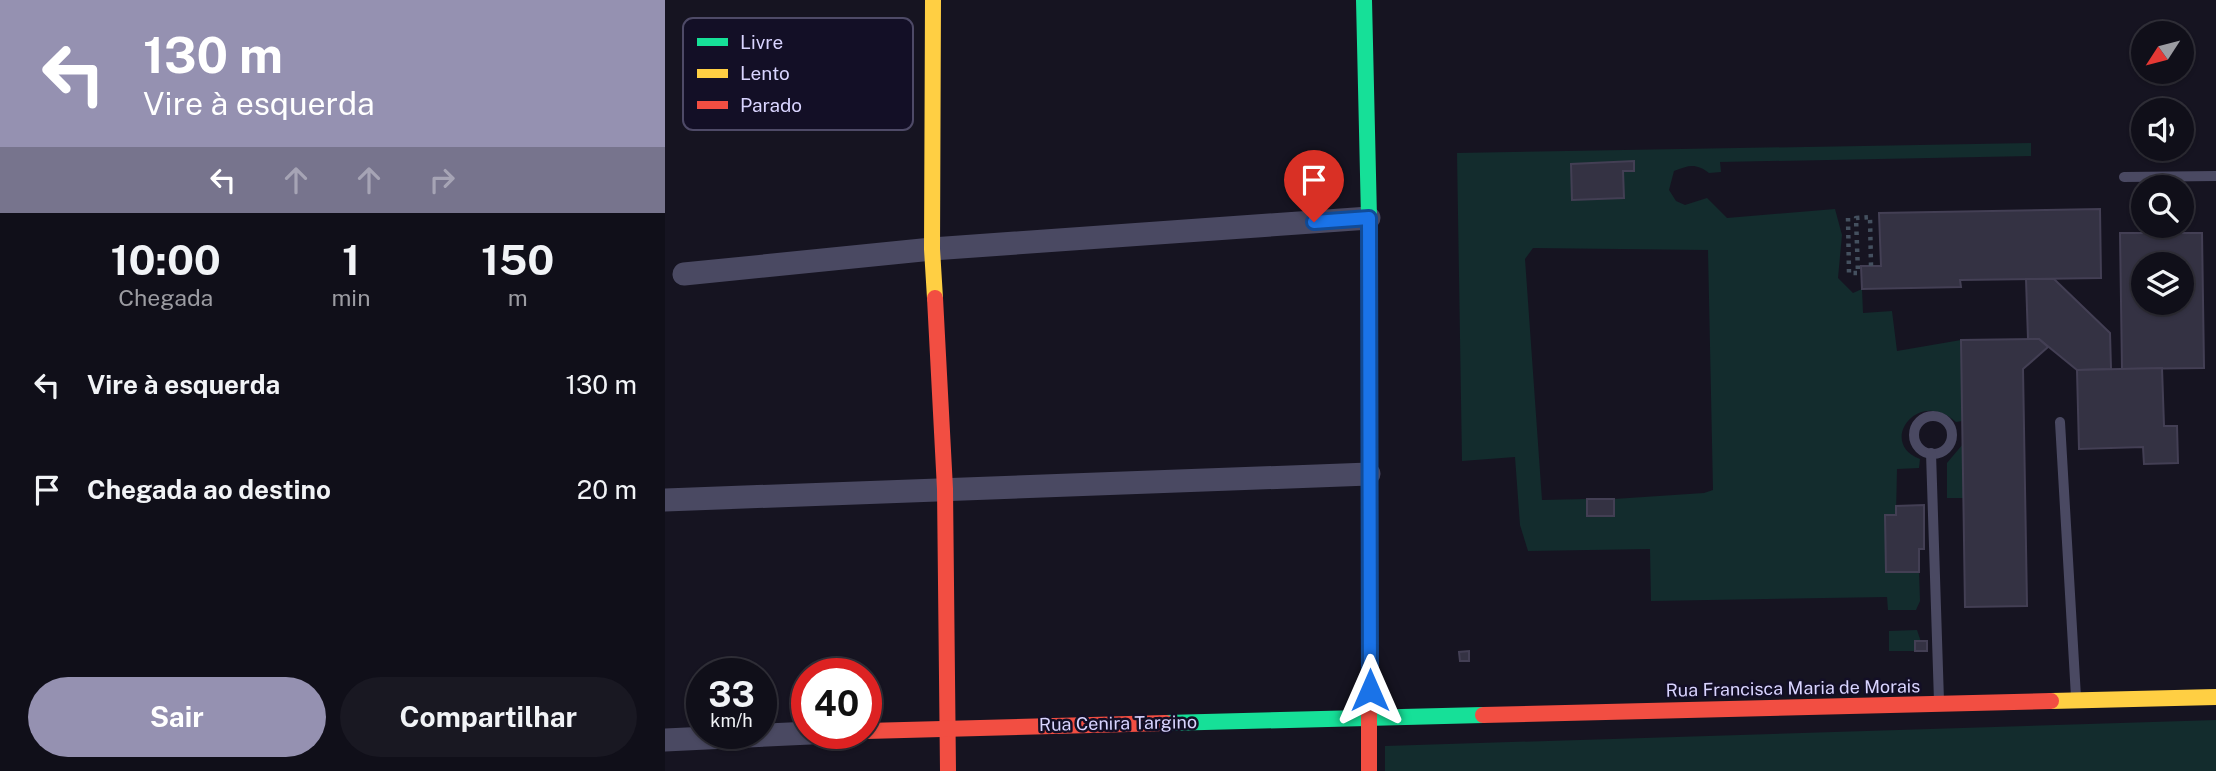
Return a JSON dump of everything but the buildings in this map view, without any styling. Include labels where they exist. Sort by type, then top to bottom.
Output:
[{"type":"street","points":[[933,0],[932,249],[945,489],[948,771]]},
{"type":"street","points":[[1364,0],[1369,218],[1369,771]]},
{"type":"street","points":[[684,274],[932,249],[1369,218]]},
{"type":"street","points":[[665,500],[1369,474]]},
{"type":"street","name":"Rua Francisca Maria de Morais","points":[[1370,717],[2216,697]]},
{"type":"street","name":"Rua Cenira Targino","points":[[882,730],[1370,717]]},
{"type":"street","points":[[665,740],[791,734]]},
{"type":"lane","points":[[2124,177],[2216,176]]},
{"type":"lane","points":[[2060,422],[2076,700]]},
{"type":"lane","points":[[1931,453],[1939,704]]},
{"type":"path","points":[[1848,218],[1849,273],[1858,273],[1856,218],[1870,217],[1871,266]]},
{"type":"green space","points":[[2031,143],[2031,156],[1720,162],[1721,172],[1709,173],[1692,166],[1674,171],[1669,190],[1676,201],[1685,205],[1707,198],[1727,218],[1835,209],[1842,235],[1838,278],[1853,293],[1862,289],[1863,313],[1892,311],[1897,351],[1961,340],[1962,421],[1956,422],[1942,413],[1928,411],[1917,414],[1908,421],[1902,431],[1902,442],[1908,451],[1920,459],[1919,468],[1897,469],[1896,515],[1885,515],[1886,572],[1919,572],[1920,601],[1916,610],[1888,610],[1887,597],[1651,601],[1650,549],[1528,551],[1520,525],[1515,457],[1462,461],[1457,153]],"holes":[[[1634,161],[1634,171],[1623,171],[1624,198],[1572,199],[1571,164]],[[1533,248],[1708,250],[1713,490],[1704,493],[1614,499],[1614,516],[1587,516],[1587,499],[1542,500],[1525,259]]]},
{"type":"green space","points":[[1963,444],[1964,498],[1947,498],[1947,463]]},
{"type":"green space","points":[[1917,630],[1921,642],[1915,641],[1915,651],[1889,651],[1889,631]]},
{"type":"green space","points":[[2216,720],[2216,771],[1385,771],[1385,746]]},
{"type":"traffic: fast","points":[[1364,0],[1369,218],[1369,511]]},
{"type":"traffic: fast","points":[[1166,723],[1483,715]]},
{"type":"traffic: slow","points":[[933,0],[932,249],[935,298]]},
{"type":"traffic: slow","points":[[2051,701],[2216,697]]},
{"type":"traffic: jam","points":[[935,298],[945,489],[948,771]]},
{"type":"traffic: jam","points":[[1369,511],[1369,771]]},
{"type":"traffic: jam","points":[[1483,715],[2051,701]]},
{"type":"traffic: jam","points":[[882,731],[1166,723]]},
{"type":"route","points":[[1314,222],[1369,218],[1370,690]]}]
